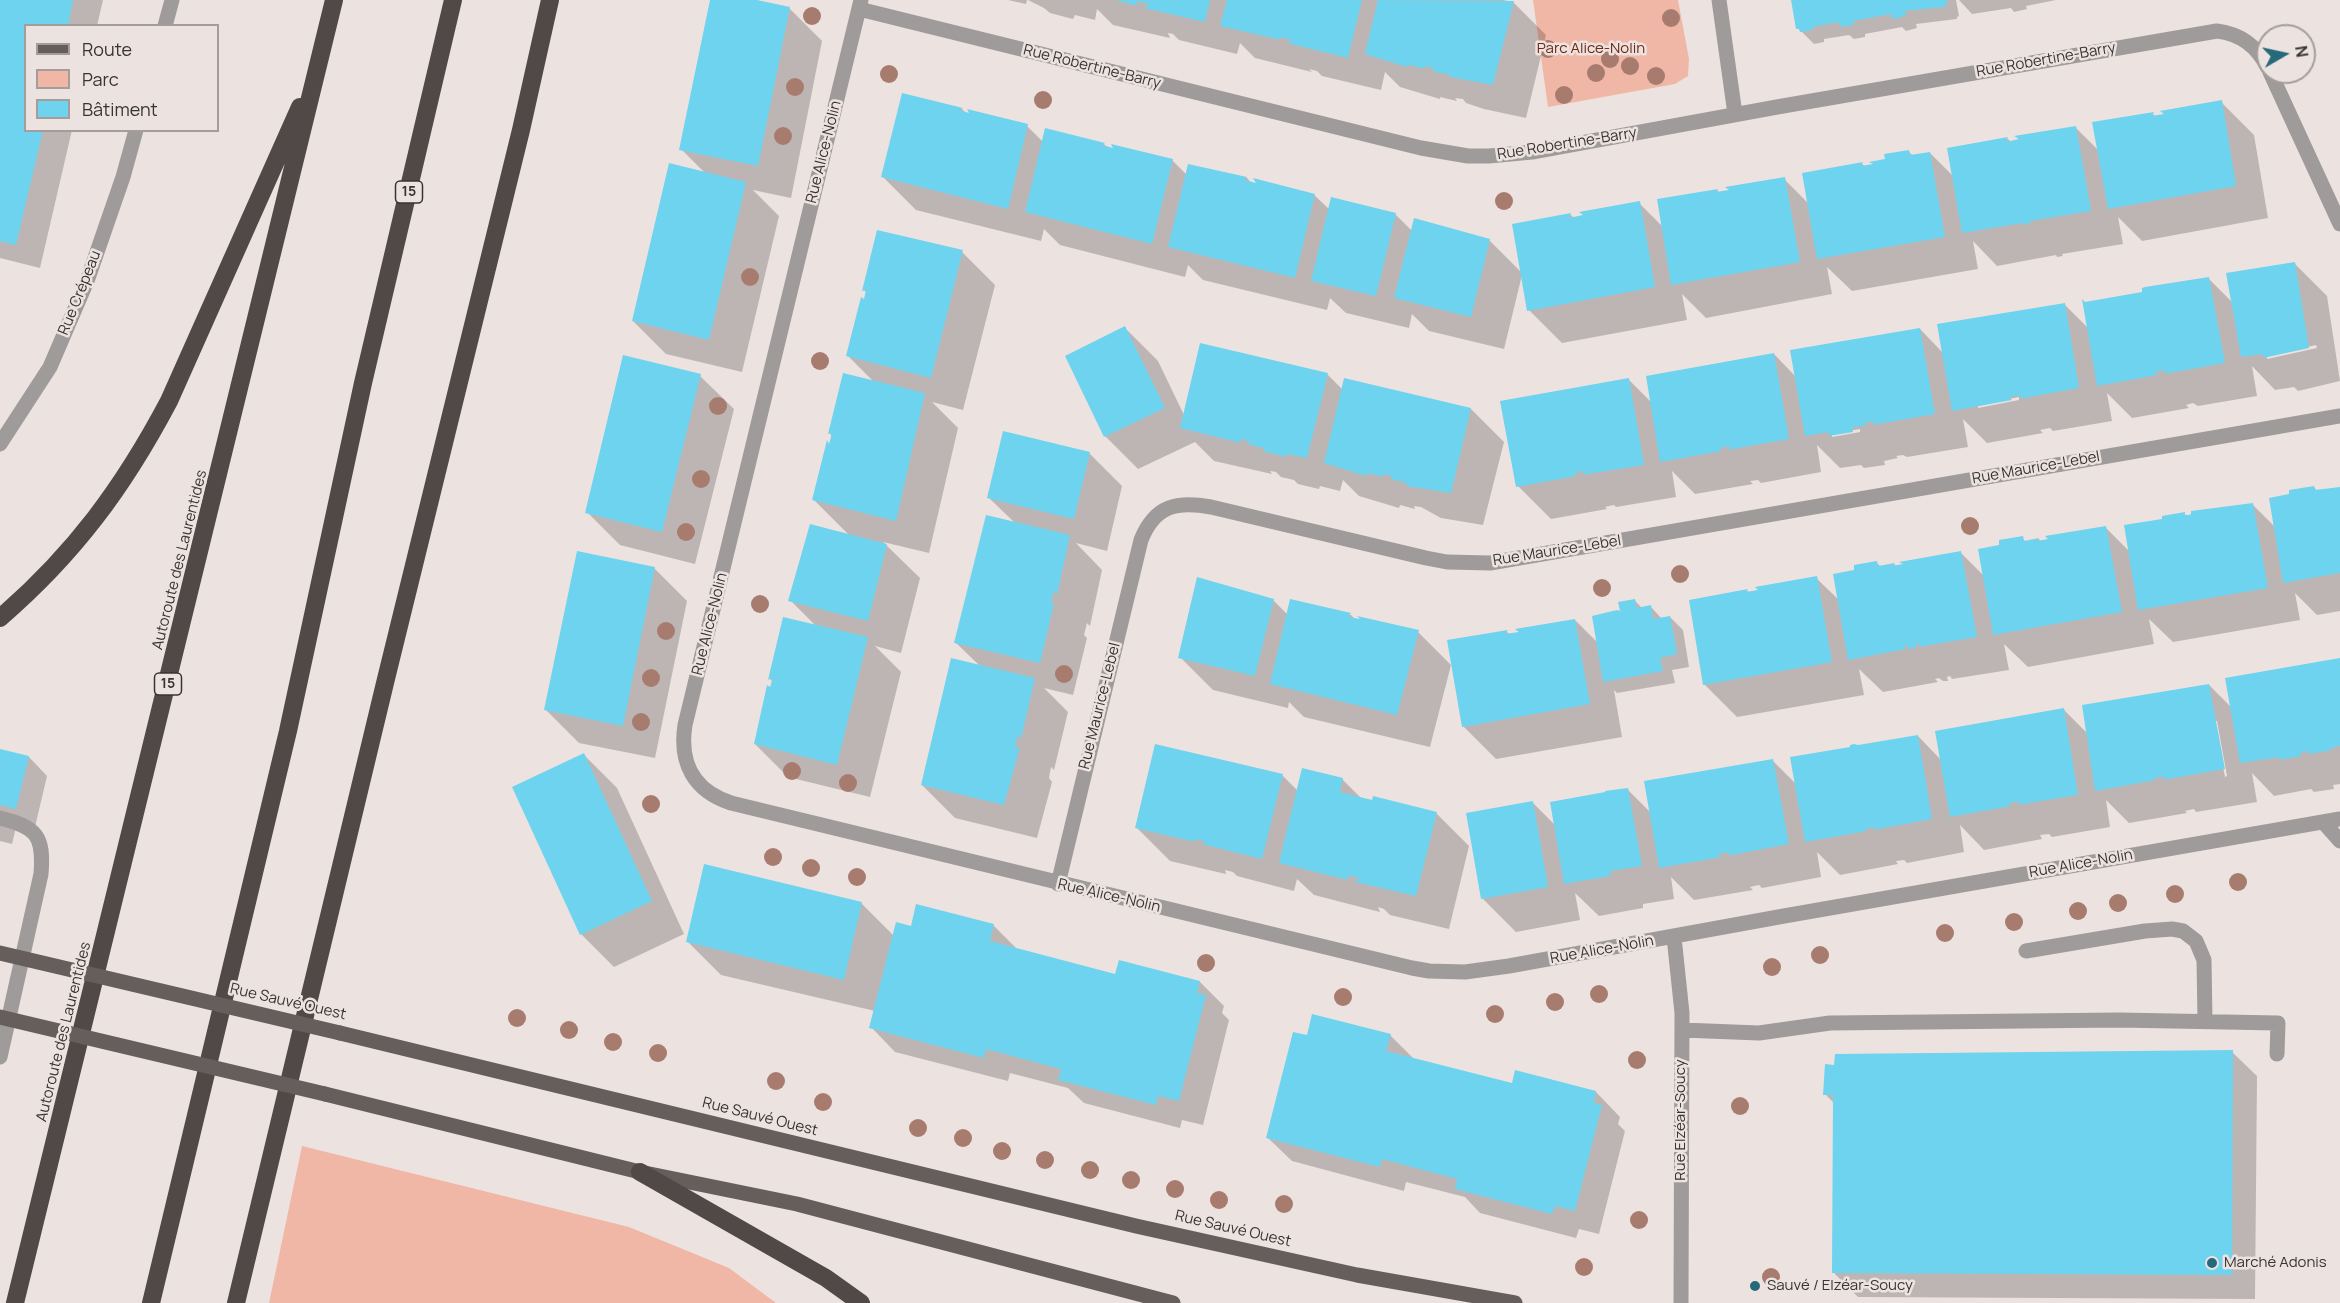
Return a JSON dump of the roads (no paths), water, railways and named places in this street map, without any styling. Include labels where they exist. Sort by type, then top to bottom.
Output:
[{"type":"highway","name":"Autoroute des Laurentides","points":[[15,1303],[334,0]]},
{"type":"highway","name":"15","points":[[151,1303],[288,731],[363,383],[453,0]]},
{"type":"highway","points":[[237,1303],[382,694],[519,141],[550,0]]},
{"type":"highway","points":[[0,618],[73,548],[123,481],[147,443],[169,401],[318,65]]},
{"type":"highway","points":[[640,1172],[826,1278],[861,1303]]},
{"type":"main road","name":"Rue Sauvé Ouest","points":[[0,953],[1136,1226],[1357,1275],[1515,1303]]},
{"type":"main road","points":[[0,1017],[640,1172],[797,1204],[1173,1303]]},
{"type":"street","points":[[166,24],[172,0]]},
{"type":"street","points":[[1719,0],[1735,114]]},
{"type":"street","name":"Rue Robertine-Barry","points":[[860,4],[1421,148],[1468,156],[1532,152],[1735,114],[2217,32],[2236,35],[2256,49]]},
{"type":"street","name":"Rue Alice-Nolin","points":[[860,4],[685,725],[683,749],[685,759],[702,788],[711,795],[731,803],[1058,884],[1429,971],[1465,972],[1674,937],[1784,915],[2324,824],[2340,819]]},
{"type":"street","name":"Rue Robertine-Barry","points":[[2275,84],[2340,224]]},
{"type":"street","name":"Rue Crépeau","points":[[0,444],[50,367],[87,281],[123,177],[135,132]]},
{"type":"street","name":"Rue Maurice-Lebel","points":[[1058,884],[1141,540],[1155,516],[1172,507],[1190,504],[1211,507],[1447,562],[1490,563],[2340,416]]},
{"type":"street","points":[[0,818],[17,822],[32,830],[39,838],[43,853],[41,874],[0,1057]]},
{"type":"street","points":[[2324,824],[2340,841]]},
{"type":"street","points":[[2026,951],[2145,931],[2172,929],[2183,931],[2196,941],[2204,960],[2205,1021]]},
{"type":"street","name":"Rue Elzéar-Soucy","points":[[1674,937],[1681,987],[1682,1030],[1681,1303]]},
{"type":"street","points":[[1682,1030],[1759,1033],[1830,1023],[2119,1020],[2278,1023],[2277,1054]]},
{"type":"place","name":"Marché Adonis","points":[[2212,1263]]},
{"type":"place","name":"Sauvé / Elzéar-Soucy","points":[[1755,1286]]},
{"type":"park label","name":"Parc Alice-Nolin","points":[[1591,49]]}]
